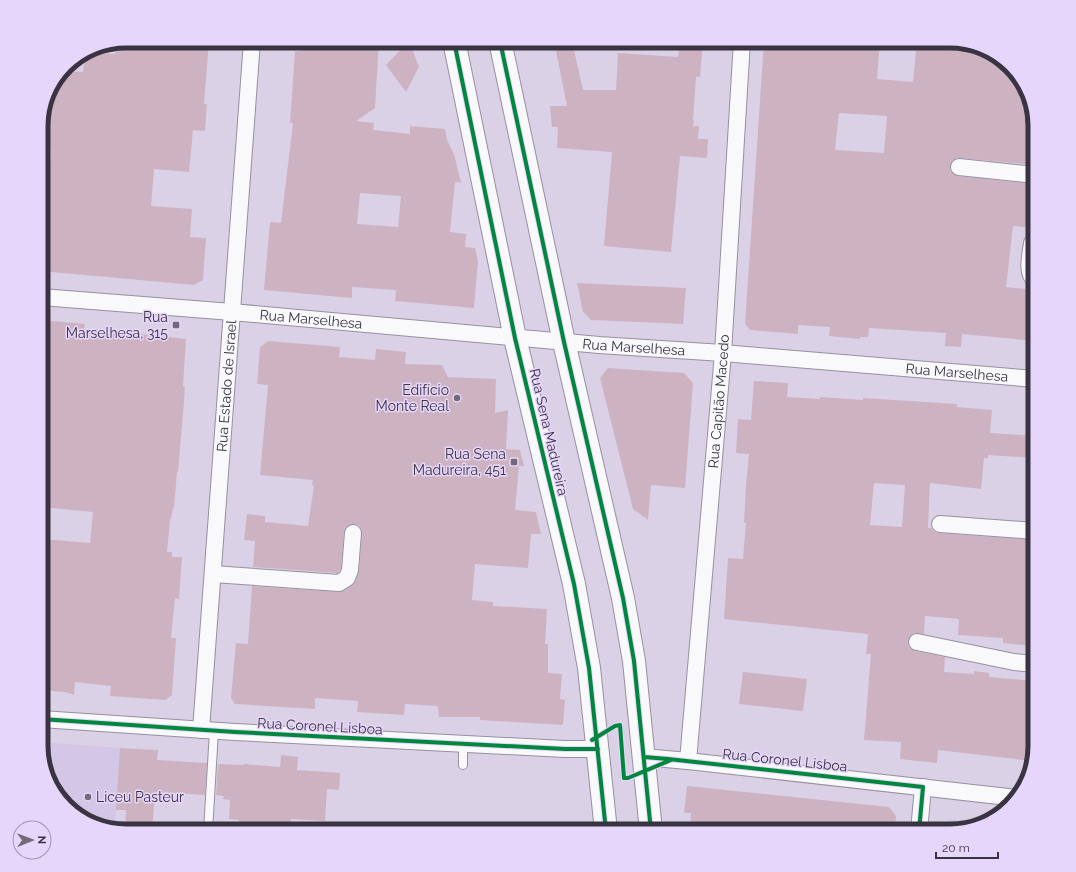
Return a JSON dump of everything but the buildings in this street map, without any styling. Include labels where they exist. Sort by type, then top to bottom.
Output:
[{"type":"main road","name":"Rua Sena Madureira","points":[[455,48],[515,338],[574,584],[589,668],[605,824]]},
{"type":"main road","points":[[501,48],[564,342],[623,598],[634,661],[650,824]]},
{"type":"street","name":"Rua Estado de Israel","points":[[208,730],[213,574],[251,48]]},
{"type":"street","name":"Rua Capitão Macedo","points":[[688,761],[723,353],[742,48]]},
{"type":"street","points":[[959,167],[1028,174]]},
{"type":"street","name":"Rua Marselhesa","points":[[48,298],[232,312],[515,338],[723,353],[1028,378]]},
{"type":"street","points":[[940,524],[1028,530]]},
{"type":"street","points":[[213,574],[339,583],[347,578],[350,570],[353,533]]},
{"type":"street","points":[[917,642],[1001,660],[1028,663]]},
{"type":"street","name":"Rua Coronel Lisboa","points":[[48,719],[463,744],[565,749],[598,748]]},
{"type":"street","name":"Rua Coronel Lisboa","points":[[644,757],[1010,797]]},
{"type":"street","points":[[920,824],[923,787]]},
{"type":"lane","points":[[208,730],[208,824]]},
{"type":"lane","points":[[463,744],[463,765]]},
{"type":"shaded area","name":"Liceu Pasteur","points":[[48,743],[120,748],[115,823],[110,823],[87,814],[74,805],[64,794],[54,776],[49,757]]},
{"type":"shaded area","points":[[948,819],[971,821],[966,823],[948,824]]},
{"type":"cycle path","points":[[455,48],[515,338],[574,584],[589,668],[605,824]]},
{"type":"cycle path","points":[[501,48],[564,342],[623,598],[634,661],[650,824]]},
{"type":"cycle path","points":[[48,719],[235,732],[565,749],[598,749]]},
{"type":"cycle path","points":[[592,740],[615,726],[620,725],[624,778],[628,778],[671,760]]},
{"type":"cycle path","points":[[644,757],[923,787],[920,824]]},
{"type":"place","name":"Rua Marselhesa, 315","points":[[176,325]]},
{"type":"place","name":"Edifício Monte Real","points":[[457,398]]},
{"type":"place","name":"Rua Sena Madureira, 451","points":[[514,462]]},
{"type":"place","name":"Liceu Pasteur","points":[[88,797]]}]
